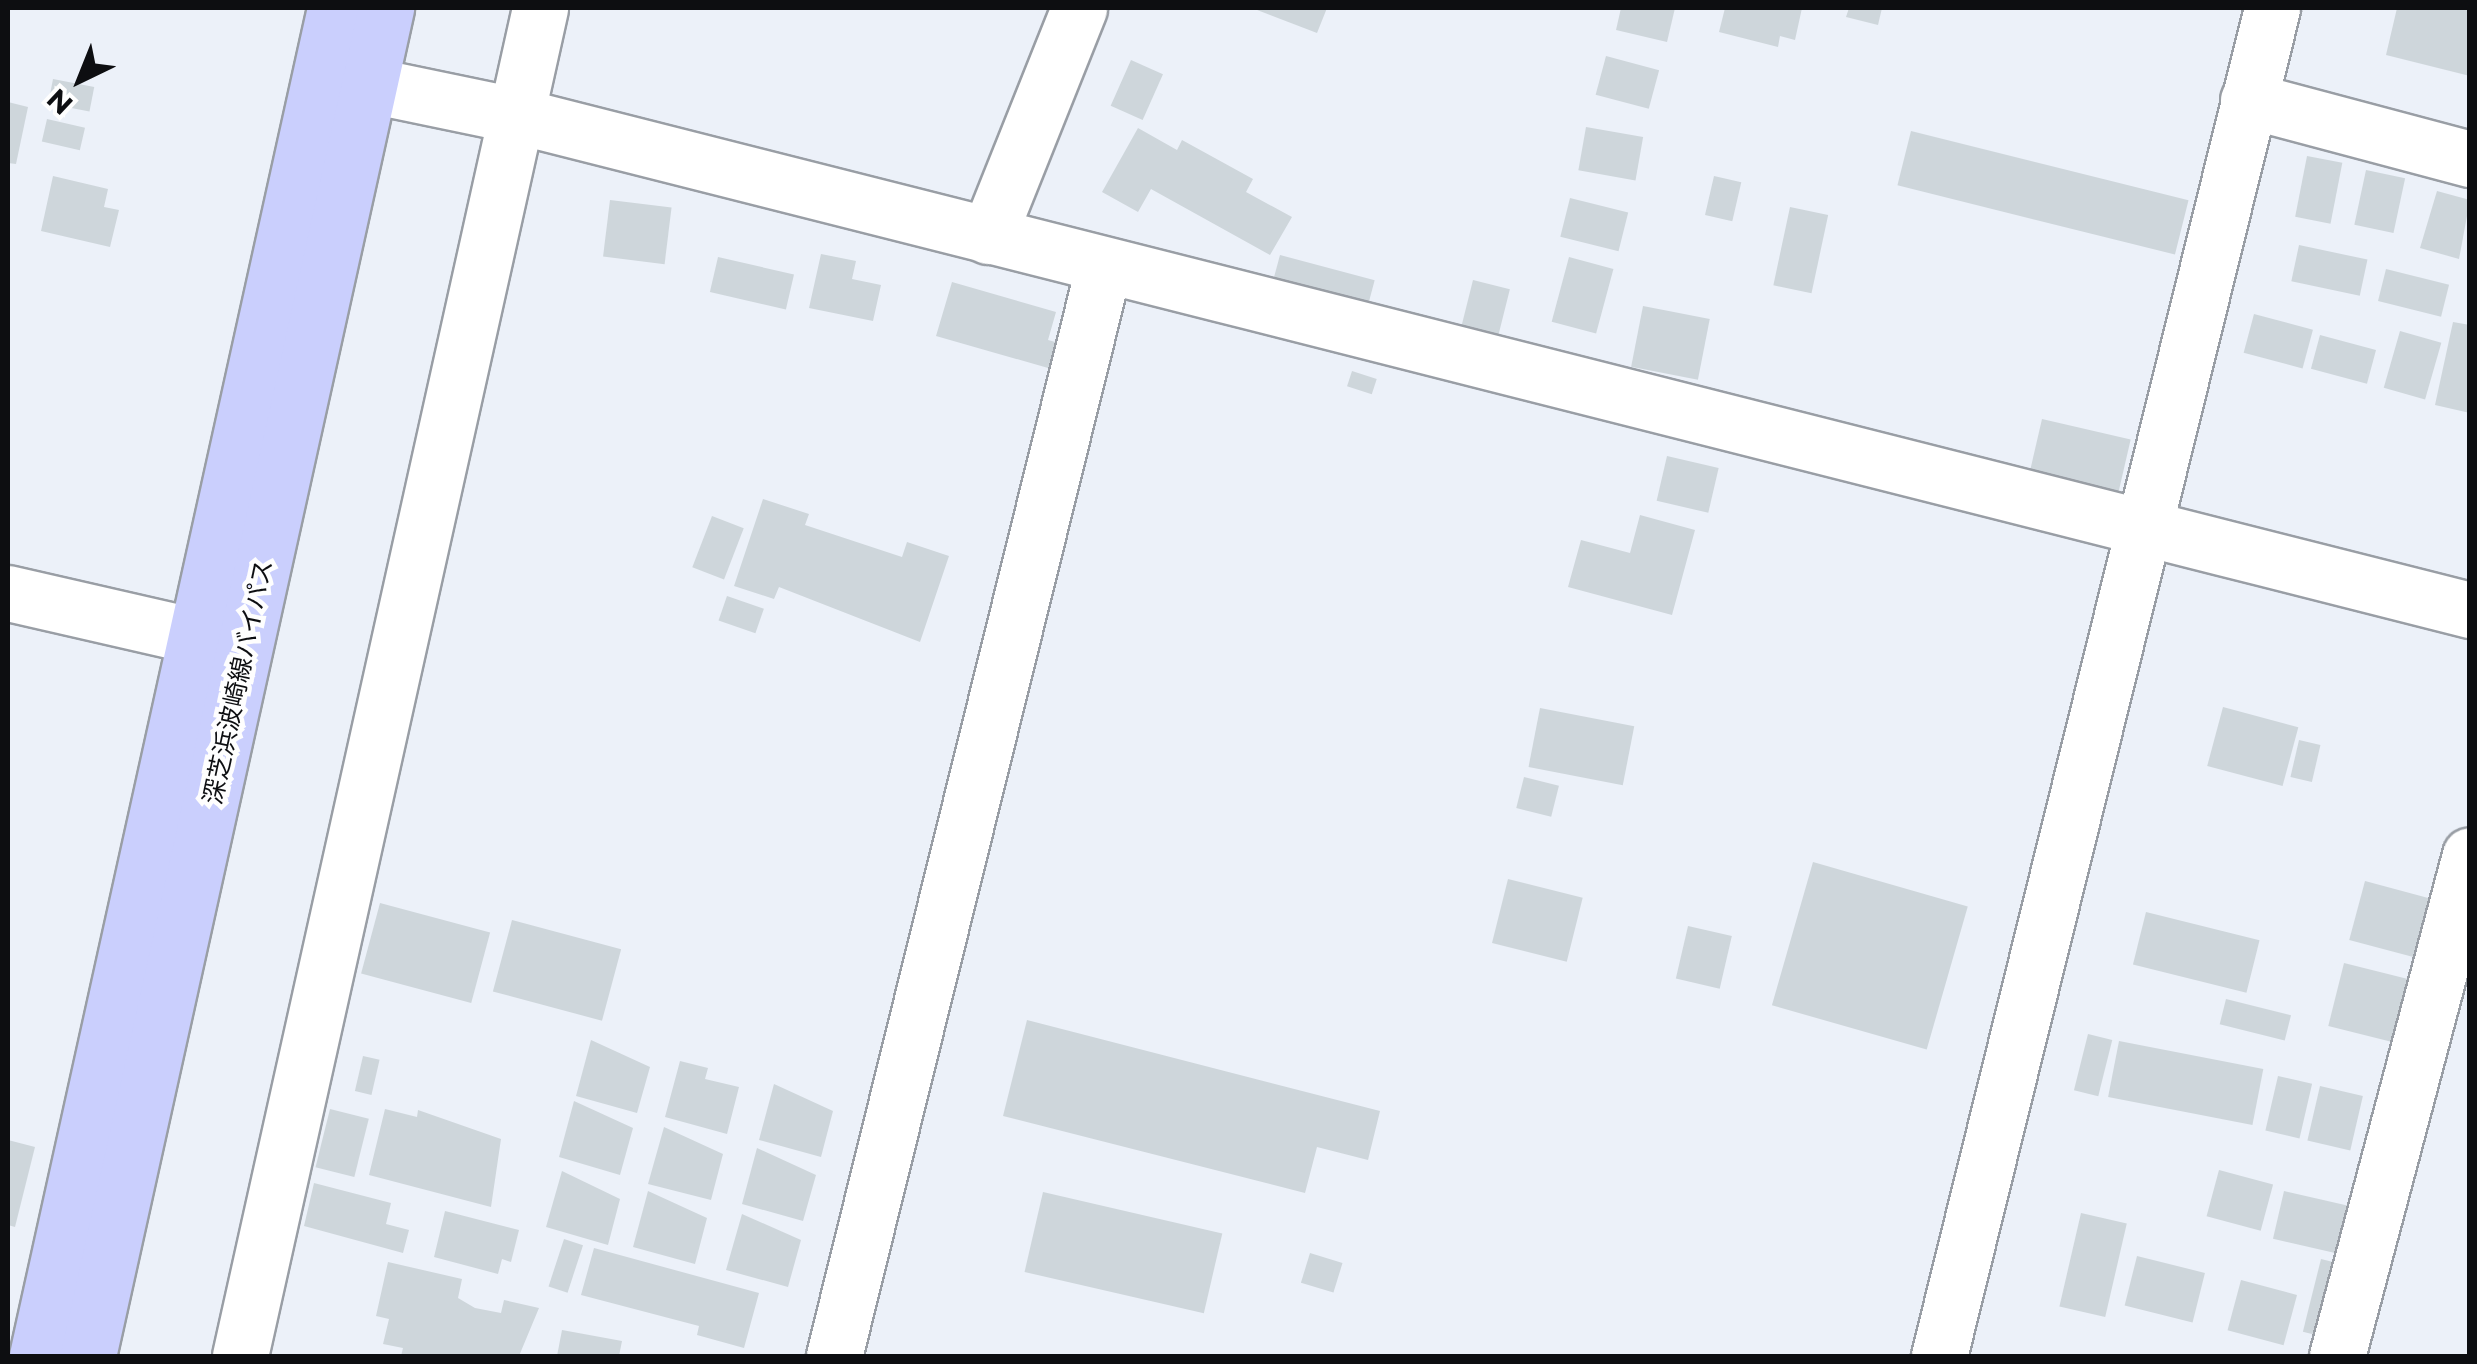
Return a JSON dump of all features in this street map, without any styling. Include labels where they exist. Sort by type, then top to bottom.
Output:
[{"type":"main road","name":"深芝浜波崎線バイパス","points":[[88,1356],[335,8]]},
{"type":"main road","name":"深芝浜波崎線バイパス","points":[[37,1356],[221,641],[370,84],[386,8]]},
{"type":"street","points":[[240,1356],[540,8]]},
{"type":"street","points":[[988,236],[1079,8]]},
{"type":"street","points":[[1939,1356],[2272,8]]},
{"type":"street","points":[[370,84],[516,114],[1103,269],[2470,610]]},
{"type":"street","points":[[2248,100],[2470,159]]},
{"type":"street","points":[[834,1356],[1103,269]]},
{"type":"street","points":[[8,593],[221,641]]},
{"type":"street","points":[[2337,1356],[2470,855]]},
{"type":"building","points":[[1252,8],[1327,8],[1317,33]]},
{"type":"building","points":[[1621,8],[1675,8],[1667,42],[1616,30]]},
{"type":"building","points":[[1725,8],[1802,8],[1795,40],[1780,36],[1778,47],[1719,32]]},
{"type":"building","points":[[1849,8],[1882,8],[1878,25],[1846,17]]},
{"type":"building","points":[[2397,8],[2470,8],[2470,76],[2386,55]]},
{"type":"building","points":[[1606,56],[1659,70],[1649,109],[1596,95]]},
{"type":"building","points":[[1131,60],[1163,74],[1143,120],[1111,106]]},
{"type":"building","points":[[53,79],[94,87],[89,112],[48,104]]},
{"type":"building","points":[[8,102],[28,107],[16,164],[8,163]]},
{"type":"building","points":[[47,119],[85,128],[80,150],[42,141]]},
{"type":"building","points":[[1586,127],[1643,137],[1635,180],[1578,170]]},
{"type":"building","points":[[1138,128],[1177,150],[1182,140],[1253,179],[1246,192],[1292,217],[1270,255],[1151,189],[1138,212],[1102,192]]},
{"type":"building","points":[[1911,131],[2189,200],[2175,255],[1897,185]]},
{"type":"building","points":[[2307,156],[2342,163],[2331,224],[2295,217]]},
{"type":"building","points":[[2366,170],[2405,178],[2393,233],[2354,225]]},
{"type":"building","points":[[53,176],[108,189],[104,207],[119,210],[110,247],[41,231]]},
{"type":"building","points":[[1714,176],[1741,182],[1732,221],[1705,215]]},
{"type":"building","points":[[2437,191],[2470,200],[2459,259],[2420,248]]},
{"type":"building","points":[[1570,198],[1628,213],[1619,251],[1560,237]]},
{"type":"building","points":[[610,200],[672,208],[665,264],[603,257]]},
{"type":"building","points":[[1790,207],[1828,215],[1812,293],[1773,285]]},
{"type":"building","points":[[2299,245],[2367,260],[2360,296],[2291,281]]},
{"type":"building","points":[[821,254],[856,261],[852,279],[881,285],[873,321],[809,308]]},
{"type":"building","points":[[1280,255],[1375,280],[1368,305],[1273,280]]},
{"type":"building","points":[[718,257],[794,275],[786,310],[710,292]]},
{"type":"building","points":[[1569,257],[1613,269],[1596,334],[1552,322]]},
{"type":"building","points":[[2386,269],[2449,285],[2441,317],[2378,301]]},
{"type":"building","points":[[1473,280],[1510,289],[1498,336],[1461,327]]},
{"type":"building","points":[[952,282],[1056,312],[1048,340],[1070,346],[1062,372],[936,336]]},
{"type":"building","points":[[1643,306],[1710,319],[1698,380],[1631,367]]},
{"type":"building","points":[[2254,314],[2313,330],[2303,368],[2244,353]]},
{"type":"building","points":[[2453,322],[2470,325],[2470,413],[2435,405]]},
{"type":"building","points":[[2400,331],[2441,343],[2425,400],[2384,388]]},
{"type":"building","points":[[2320,335],[2376,350],[2367,384],[2311,369]]},
{"type":"building","points":[[1352,371],[1377,379],[1372,394],[1347,386]]},
{"type":"building","points":[[2042,419],[2131,439],[2118,496],[2029,476]]},
{"type":"building","points":[[1667,456],[1719,468],[1708,513],[1657,501]]},
{"type":"building","points":[[763,499],[809,514],[805,525],[902,557],[907,542],[949,556],[920,642],[779,587],[774,599],[734,586]]},
{"type":"building","points":[[1640,515],[1695,530],[1672,615],[1568,587],[1581,540],[1630,553]]},
{"type":"building","points":[[712,516],[744,528],[724,580],[692,567]]},
{"type":"building","points":[[727,596],[764,609],[755,633],[719,621]]},
{"type":"building","points":[[2223,707],[2298,727],[2283,786],[2207,766]]},
{"type":"building","points":[[1540,708],[1634,726],[1623,785],[1529,767]]},
{"type":"building","points":[[2299,740],[2320,745],[2312,782],[2290,777]]},
{"type":"building","points":[[1524,777],[1559,786],[1551,817],[1516,808]]},
{"type":"building","points":[[1813,862],[1968,906],[1927,1050],[1772,1005]]},
{"type":"building","points":[[1508,879],[1583,898],[1567,962],[1492,943]]},
{"type":"building","points":[[2365,881],[2440,901],[2425,960],[2349,940]]},
{"type":"building","points":[[380,903],[490,933],[471,1003],[361,974]]},
{"type":"building","points":[[2146,912],[2260,940],[2246,993],[2133,964]]},
{"type":"building","points":[[512,920],[621,949],[602,1021],[493,991]]},
{"type":"building","points":[[1688,926],[1732,936],[1720,989],[1676,979]]},
{"type":"building","points":[[2344,963],[2414,980],[2398,1043],[2328,1026]]},
{"type":"building","points":[[2226,999],[2291,1015],[2285,1040],[2220,1024]]},
{"type":"building","points":[[1027,1020],[1380,1111],[1368,1160],[1317,1147],[1305,1193],[1003,1116]]},
{"type":"building","points":[[2088,1034],[2112,1040],[2098,1096],[2074,1090]]},
{"type":"building","points":[[591,1040],[650,1067],[637,1113],[576,1096]]},
{"type":"building","points":[[2119,1041],[2263,1069],[2252,1125],[2108,1097]]},
{"type":"building","points":[[363,1056],[380,1060],[371,1095],[355,1091]]},
{"type":"building","points":[[680,1061],[708,1068],[705,1079],[739,1087],[727,1134],[665,1117]]},
{"type":"building","points":[[2278,1076],[2312,1084],[2300,1138],[2265,1131]]},
{"type":"building","points":[[774,1084],[833,1111],[821,1157],[759,1140]]},
{"type":"building","points":[[2320,1086],[2363,1096],[2350,1150],[2307,1141]]},
{"type":"building","points":[[574,1101],[633,1128],[620,1175],[559,1157]]},
{"type":"building","points":[[330,1109],[369,1119],[354,1177],[315,1167]]},
{"type":"building","points":[[385,1109],[417,1117],[418,1110],[501,1139],[491,1207],[369,1175]]},
{"type":"building","points":[[664,1127],[723,1154],[711,1200],[648,1184]]},
{"type":"building","points":[[8,1140],[35,1147],[15,1227],[8,1225]]},
{"type":"building","points":[[757,1148],[816,1175],[803,1221],[742,1204]]},
{"type":"building","points":[[2219,1170],[2273,1184],[2261,1231],[2207,1216]]},
{"type":"building","points":[[562,1171],[620,1199],[608,1245],[546,1227]]},
{"type":"building","points":[[314,1183],[391,1203],[386,1224],[409,1230],[403,1253],[304,1226]]},
{"type":"building","points":[[648,1191],[707,1218],[695,1264],[633,1247]]},
{"type":"building","points":[[2284,1191],[2348,1206],[2337,1254],[2273,1239]]},
{"type":"building","points":[[1043,1192],[1222,1233],[1204,1313],[1025,1272]]},
{"type":"building","points":[[445,1211],[519,1230],[511,1262],[502,1259],[498,1274],[434,1257]]},
{"type":"building","points":[[2081,1213],[2127,1224],[2105,1317],[2059,1307]]},
{"type":"building","points":[[742,1214],[801,1240],[788,1287],[726,1270]]},
{"type":"building","points":[[564,1239],[583,1245],[568,1293],[549,1287]]},
{"type":"building","points":[[594,1248],[759,1293],[744,1348],[697,1335],[699,1326],[581,1295]]},
{"type":"building","points":[[1310,1253],[1343,1263],[1333,1293],[1301,1283]]},
{"type":"building","points":[[2137,1256],[2205,1273],[2193,1322],[2125,1305]]},
{"type":"building","points":[[2321,1259],[2353,1267],[2335,1340],[2303,1332]]},
{"type":"building","points":[[388,1262],[462,1279],[458,1298],[475,1308],[501,1313],[504,1300],[539,1308],[519,1356],[401,1356],[403,1348],[383,1344],[389,1319],[376,1316]]},
{"type":"building","points":[[2241,1280],[2297,1295],[2284,1345],[2228,1330]]},
{"type":"building","points":[[562,1330],[622,1341],[619,1356],[557,1356]]}]
